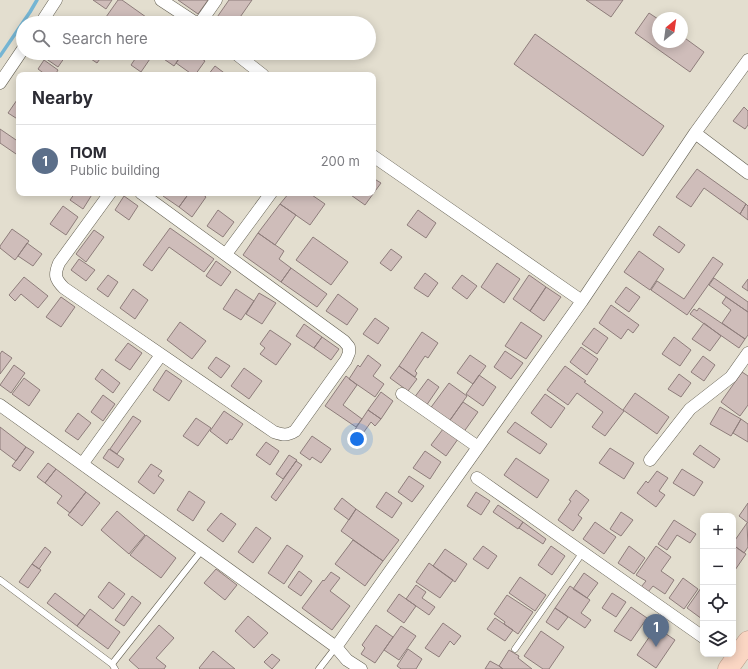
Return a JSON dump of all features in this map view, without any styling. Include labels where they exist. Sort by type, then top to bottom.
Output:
[{"type":"highway","points":[[730,661],[748,641]]},
{"type":"street","points":[[46,16],[56,0]]},
{"type":"street","points":[[161,0],[185,16]]},
{"type":"street","points":[[205,16],[216,0]]},
{"type":"street","points":[[0,83],[16,59]]},
{"type":"street","points":[[244,60],[259,72]]},
{"type":"street","points":[[336,647],[582,301],[694,134],[748,60]]},
{"type":"street","points":[[694,134],[748,173]]},
{"type":"street","points":[[376,158],[582,301]]},
{"type":"street","points":[[108,196],[59,263],[56,271],[57,280],[64,288],[274,432],[282,435],[289,435],[295,431],[346,360],[350,346],[145,196]]},
{"type":"street","points":[[226,254],[269,196]]},
{"type":"street","points":[[650,460],[690,409],[731,377],[748,353]]},
{"type":"street","points":[[83,463],[161,355]]},
{"type":"street","points":[[402,394],[478,447]]},
{"type":"street","points":[[0,405],[83,463],[336,647],[347,660],[361,669]]},
{"type":"street","points":[[477,478],[700,635]]},
{"type":"lane","points":[[0,580],[114,666],[202,550]]},
{"type":"lane","points":[[515,649],[583,552]]},
{"type":"lane","points":[[320,669],[336,647]]},
{"type":"building","points":[[93,0],[112,0],[106,9]]},
{"type":"building","points":[[118,0],[122,0],[145,16],[107,16]]},
{"type":"building","points":[[178,0],[208,0],[198,14]]},
{"type":"building","points":[[229,0],[252,0],[241,16],[218,16]]},
{"type":"building","points":[[586,0],[623,0],[611,17]]},
{"type":"building","points":[[649,13],[652,15],[652,45],[635,33]]},
{"type":"building","points":[[535,34],[664,126],[643,156],[514,64]]},
{"type":"building","points":[[688,40],[704,52],[690,72],[656,48],[688,48]]},
{"type":"building","points":[[44,60],[58,70],[57,72],[42,72],[38,69]]},
{"type":"building","points":[[48,60],[63,60],[58,67]]},
{"type":"building","points":[[134,60],[149,60],[141,72],[131,65]]},
{"type":"building","points":[[165,60],[178,60],[174,66]]},
{"type":"building","points":[[178,60],[205,61],[197,72],[189,72],[176,63]]},
{"type":"building","points":[[215,66],[223,72],[210,72]]},
{"type":"building","points":[[16,101],[16,118],[8,113]]},
{"type":"building","points":[[744,107],[748,111],[748,125],[745,129],[733,121]]},
{"type":"building","points":[[0,129],[16,140],[16,154],[0,143]]},
{"type":"building","points":[[697,169],[746,204],[740,214],[704,188],[691,207],[676,197]]},
{"type":"building","points":[[376,180],[381,183],[376,190]]},
{"type":"building","points":[[73,196],[91,196],[83,209],[70,200]]},
{"type":"building","points":[[124,196],[138,206],[129,220],[115,210]]},
{"type":"building","points":[[163,196],[187,196],[179,207]]},
{"type":"building","points":[[187,196],[206,197],[192,217],[179,207]]},
{"type":"building","points":[[287,196],[313,196],[325,204],[310,225],[280,204]]},
{"type":"building","points":[[352,196],[372,196],[365,205]]},
{"type":"building","points":[[280,204],[296,215],[275,245],[258,233]]},
{"type":"building","points":[[746,204],[748,206],[748,220],[740,214]]},
{"type":"building","points":[[63,206],[78,217],[66,235],[50,224]]},
{"type":"building","points":[[218,210],[234,222],[223,237],[207,226]]},
{"type":"building","points":[[418,210],[436,223],[426,238],[407,225]]},
{"type":"building","points":[[659,226],[685,245],[679,253],[653,235]]},
{"type":"building","points":[[170,228],[214,259],[204,272],[169,247],[152,271],[143,265]]},
{"type":"building","points":[[12,229],[29,241],[15,260],[0,248]]},
{"type":"building","points":[[94,230],[104,237],[86,262],[76,254]]},
{"type":"building","points":[[258,233],[284,251],[279,259],[291,268],[281,282],[243,255]]},
{"type":"building","points":[[313,237],[348,262],[331,285],[296,260]]},
{"type":"building","points":[[27,243],[42,254],[33,266],[18,256]]},
{"type":"building","points":[[391,249],[402,257],[391,271],[380,263]]},
{"type":"building","points":[[639,251],[664,269],[650,290],[624,272]]},
{"type":"building","points":[[713,257],[723,264],[687,315],[651,290],[657,281],[684,299]]},
{"type":"building","points":[[79,259],[95,270],[86,281],[71,270]]},
{"type":"building","points":[[216,261],[231,272],[221,286],[206,276]]},
{"type":"building","points":[[497,263],[520,279],[504,303],[481,287]]},
{"type":"building","points":[[291,268],[327,294],[317,307],[281,282]]},
{"type":"building","points":[[425,273],[438,283],[428,297],[414,288]]},
{"type":"building","points":[[108,275],[118,282],[108,297],[97,289]]},
{"type":"building","points":[[462,275],[477,286],[467,299],[452,288]]},
{"type":"building","points":[[529,275],[546,287],[530,311],[513,299]]},
{"type":"building","points":[[24,277],[48,296],[38,308],[21,294],[15,301],[9,295]]},
{"type":"building","points":[[714,278],[748,302],[748,312],[709,285]]},
{"type":"building","points":[[748,279],[748,291],[742,287]]},
{"type":"building","points":[[546,287],[561,297],[544,321],[530,311]]},
{"type":"building","points":[[626,287],[640,297],[629,312],[615,302]]},
{"type":"building","points":[[133,289],[148,300],[135,319],[120,308]]},
{"type":"building","points":[[236,289],[254,301],[241,320],[223,309]]},
{"type":"building","points":[[259,293],[276,303],[262,324],[246,314]]},
{"type":"building","points":[[338,294],[358,309],[347,325],[326,311]]},
{"type":"building","points":[[61,297],[75,307],[61,327],[46,317]]},
{"type":"building","points":[[726,297],[748,312],[748,335],[745,339],[722,323],[731,310],[722,303]]},
{"type":"building","points":[[611,305],[639,325],[633,333],[628,329],[621,339],[599,323]]},
{"type":"building","points":[[699,308],[745,339],[739,348],[690,314],[694,309],[697,311]]},
{"type":"building","points":[[375,318],[389,328],[378,344],[363,334]]},
{"type":"building","points":[[180,322],[206,341],[192,359],[167,340]]},
{"type":"building","points":[[521,322],[542,336],[526,359],[505,346]]},
{"type":"building","points":[[704,323],[721,336],[710,351],[692,339]]},
{"type":"building","points":[[304,324],[322,337],[314,348],[296,336]]},
{"type":"building","points":[[594,328],[608,338],[597,354],[582,344]]},
{"type":"building","points":[[270,330],[291,344],[276,365],[260,354],[265,348],[260,344]]},
{"type":"building","points":[[422,332],[438,343],[428,358],[425,356],[415,371],[417,373],[415,377],[399,366]]},
{"type":"building","points":[[322,337],[339,349],[331,360],[314,348]]},
{"type":"building","points":[[674,337],[691,350],[680,366],[662,354]]},
{"type":"building","points":[[128,343],[142,353],[130,370],[115,360]]},
{"type":"building","points":[[581,347],[598,359],[587,375],[570,362]]},
{"type":"building","points":[[2,351],[12,358],[0,374],[0,354]]},
{"type":"building","points":[[505,351],[523,363],[511,379],[494,367]]},
{"type":"building","points":[[368,355],[381,365],[373,376],[384,384],[375,397],[349,379],[358,365],[360,367]]},
{"type":"building","points":[[470,355],[486,366],[473,384],[457,373]]},
{"type":"building","points":[[703,356],[715,365],[704,381],[691,372]]},
{"type":"building","points":[[216,357],[230,366],[221,378],[208,368]]},
{"type":"building","points":[[14,365],[25,373],[11,393],[0,385]]},
{"type":"building","points":[[399,366],[417,379],[408,391],[390,378]]},
{"type":"building","points":[[565,366],[624,411],[605,436],[592,427],[603,412],[577,393],[568,405],[547,390]]},
{"type":"building","points":[[244,368],[262,381],[249,399],[231,386]]},
{"type":"building","points":[[102,369],[120,383],[113,393],[95,379]]},
{"type":"building","points":[[166,370],[182,381],[169,401],[153,390]]},
{"type":"building","points":[[742,372],[748,376],[748,405],[740,416],[721,402]]},
{"type":"building","points":[[679,374],[691,383],[681,397],[668,389]]},
{"type":"building","points":[[479,375],[496,387],[483,406],[466,394]]},
{"type":"building","points":[[346,376],[357,385],[343,405],[362,419],[356,427],[325,406]]},
{"type":"building","points":[[24,378],[40,390],[29,406],[12,394]]},
{"type":"building","points":[[428,379],[439,387],[426,406],[414,398]]},
{"type":"building","points":[[449,383],[467,396],[448,423],[429,410]]},
{"type":"building","points":[[381,392],[393,401],[381,419],[368,410]]},
{"type":"building","points":[[635,393],[669,417],[657,434],[623,410]]},
{"type":"building","points":[[545,394],[565,408],[551,428],[531,413]]},
{"type":"building","points":[[103,395],[115,404],[103,421],[91,412]]},
{"type":"building","points":[[463,402],[478,412],[463,433],[448,423]]},
{"type":"building","points":[[720,407],[741,419],[731,436],[710,424]]},
{"type":"building","points":[[368,410],[381,419],[375,426],[371,422],[361,436],[354,431]]},
{"type":"building","points":[[224,411],[243,424],[232,440],[230,439],[227,444],[210,431]]},
{"type":"building","points":[[78,413],[91,423],[78,440],[65,431]]},
{"type":"building","points":[[133,416],[141,421],[117,454],[110,449]]},
{"type":"building","points":[[196,418],[211,428],[198,446],[183,436]]},
{"type":"building","points":[[741,419],[748,424],[748,442],[733,433]]},
{"type":"building","points":[[515,422],[547,444],[540,454],[507,432]]},
{"type":"building","points":[[0,427],[26,447],[16,461],[0,449]]},
{"type":"building","points":[[443,429],[458,439],[446,456],[431,445]]},
{"type":"building","points":[[312,436],[331,449],[321,463],[312,457],[310,460],[300,453]]},
{"type":"building","points":[[266,442],[279,451],[270,465],[256,455]]},
{"type":"building","points":[[700,445],[720,459],[714,468],[693,454]]},
{"type":"building","points":[[26,447],[34,452],[20,471],[12,466]]},
{"type":"building","points":[[610,448],[634,463],[624,479],[599,463]]},
{"type":"building","points":[[109,449],[124,459],[118,468],[103,458]]},
{"type":"building","points":[[425,451],[441,462],[430,479],[413,468]]},
{"type":"building","points":[[289,455],[297,460],[283,479],[276,474]]},
{"type":"building","points":[[516,458],[549,480],[537,498],[504,475]]},
{"type":"building","points":[[296,461],[302,465],[276,501],[271,497]]},
{"type":"building","points":[[48,463],[56,469],[45,483],[37,477]]},
{"type":"building","points":[[151,464],[162,471],[158,476],[164,480],[154,494],[138,482]]},
{"type":"building","points":[[56,469],[86,492],[70,513],[57,503],[62,496],[45,483]]},
{"type":"building","points":[[682,469],[703,482],[694,496],[673,483]]},
{"type":"building","points":[[657,471],[668,478],[659,491],[665,495],[656,507],[637,493],[646,481],[648,483]]},
{"type":"building","points":[[409,476],[424,486],[412,502],[398,492]]},
{"type":"building","points":[[576,490],[589,500],[578,515],[582,518],[573,531],[558,520],[571,501],[569,500]]},
{"type":"building","points":[[189,491],[205,502],[193,521],[177,510]]},
{"type":"building","points":[[86,492],[100,503],[82,526],[68,515]]},
{"type":"building","points":[[386,492],[402,503],[392,518],[376,507]]},
{"type":"building","points":[[476,492],[490,501],[481,515],[467,506]]},
{"type":"building","points":[[342,498],[356,509],[349,520],[334,509]]},
{"type":"building","points":[[748,503],[748,523],[739,516]]},
{"type":"building","points":[[498,505],[523,522],[518,529],[493,512]]},
{"type":"building","points":[[356,509],[399,540],[383,561],[341,531]]},
{"type":"building","points":[[117,511],[145,535],[129,554],[101,530]]},
{"type":"building","points":[[621,512],[633,520],[621,536],[610,529]]},
{"type":"building","points":[[221,513],[236,524],[223,542],[207,530]]},
{"type":"building","points":[[674,520],[696,534],[690,543],[677,535],[667,550],[658,544]]},
{"type":"building","points":[[523,522],[546,539],[543,544],[519,528]]},
{"type":"building","points":[[595,522],[616,537],[604,554],[583,539]]},
{"type":"building","points":[[747,523],[748,547],[744,553],[736,547],[736,539]]},
{"type":"building","points":[[256,527],[271,538],[253,563],[238,552]]},
{"type":"building","points":[[146,535],[176,558],[161,578],[130,555]]},
{"type":"building","points":[[353,540],[383,561],[365,586],[335,564]]},
{"type":"building","points":[[287,545],[303,556],[284,584],[268,573]]},
{"type":"building","points":[[483,546],[497,556],[488,569],[473,559]]},
{"type":"building","points":[[551,546],[565,556],[552,575],[538,565]]},
{"type":"building","points":[[629,546],[645,558],[634,574],[618,563]]},
{"type":"building","points":[[656,546],[671,557],[661,571],[674,580],[665,594],[653,586],[648,592],[641,587],[646,581],[636,575]]},
{"type":"building","points":[[45,547],[51,552],[39,569],[32,564]]},
{"type":"building","points":[[736,547],[746,554],[736,569]]},
{"type":"building","points":[[445,549],[467,564],[455,582],[433,566]]},
{"type":"building","points":[[429,563],[453,580],[440,598],[416,582]]},
{"type":"building","points":[[32,564],[41,570],[28,588],[19,582]]},
{"type":"building","points":[[216,569],[237,585],[225,600],[204,583]]},
{"type":"building","points":[[299,571],[312,581],[301,596],[288,587]]},
{"type":"building","points":[[331,572],[340,578],[330,591],[350,606],[332,630],[302,608],[323,580],[324,581]]},
{"type":"building","points":[[584,573],[598,583],[587,598],[573,589]]},
{"type":"building","points":[[520,577],[546,595],[535,611],[509,593]]},
{"type":"building","points":[[683,578],[698,589],[684,609],[669,598]]},
{"type":"building","points":[[109,582],[125,594],[113,609],[98,597]]},
{"type":"building","points":[[416,585],[426,592],[422,598],[435,607],[429,615],[406,599]]},
{"type":"building","points":[[570,586],[590,600],[581,613],[591,620],[585,628],[555,608]]},
{"type":"building","points":[[700,589],[700,618],[687,608]]},
{"type":"building","points":[[55,593],[85,616],[77,626],[47,603]]},
{"type":"building","points":[[612,593],[626,602],[616,617],[602,608]]},
{"type":"building","points":[[399,594],[416,606],[404,623],[387,611]]},
{"type":"building","points":[[507,595],[533,612],[518,634],[504,624],[505,622],[494,614]]},
{"type":"building","points":[[132,596],[141,603],[124,626],[115,620]]},
{"type":"building","points":[[631,607],[647,618],[631,641],[614,631]]},
{"type":"building","points":[[555,608],[568,617],[558,630],[546,622]]},
{"type":"building","points":[[90,609],[120,632],[108,649],[77,626]]},
{"type":"building","points":[[248,616],[268,633],[254,648],[235,631]]},
{"type":"building","points":[[495,618],[513,630],[505,641],[487,629]]},
{"type":"building","points":[[443,623],[461,636],[454,645],[450,641],[439,657],[425,648]]},
{"type":"building","points":[[159,625],[174,638],[156,658],[166,666],[164,669],[139,669],[129,660]]},
{"type":"building","points":[[376,625],[393,637],[375,663],[361,654],[365,648],[362,645]]},
{"type":"building","points":[[401,626],[416,636],[399,660],[384,650]]},
{"type":"building","points":[[656,627],[675,640],[656,668],[637,655]]},
{"type":"building","points":[[541,631],[564,647],[549,669],[543,669],[524,656]]},
{"type":"building","points":[[408,649],[422,659],[416,669],[401,669],[397,666]]},
{"type":"building","points":[[509,650],[519,656],[518,658],[532,669],[503,669],[499,666]]},
{"type":"building","points":[[213,651],[235,669],[200,669],[199,668]]},
{"type":"building","points":[[272,654],[280,660],[272,669],[264,662]]},
{"type":"building","points":[[490,661],[499,666],[503,669],[485,669]]},
{"type":"waterway","points":[[27,16],[37,0]]},
{"type":"waterway","points":[[0,56],[16,33]]},
{"type":"place","name":"ПОМ","points":[[656,647]]}]
